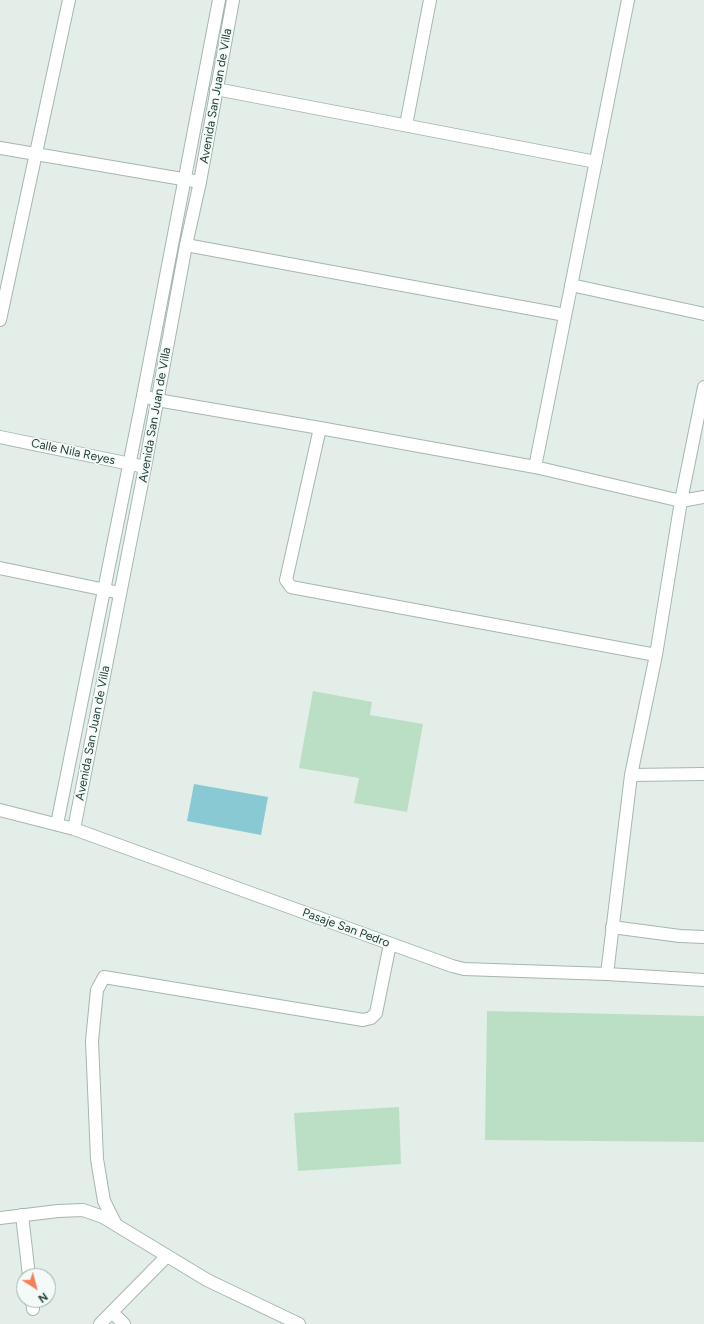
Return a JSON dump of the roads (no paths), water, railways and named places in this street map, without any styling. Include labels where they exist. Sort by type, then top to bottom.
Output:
[{"type":"street","points":[[0,320],[69,0]]},
{"type":"street","name":"Avenida San Juan de Villa","points":[[57,824],[143,396],[219,0]]},
{"type":"street","name":"Avenida San Juan de Villa","points":[[74,829],[145,467],[186,244],[200,182],[233,0]]},
{"type":"street","points":[[406,126],[430,0]]},
{"type":"street","points":[[535,467],[628,0]]},
{"type":"street","points":[[216,89],[596,162]]},
{"type":"street","points":[[0,148],[200,182]]},
{"type":"street","points":[[186,244],[565,315]]},
{"type":"street","points":[[571,285],[704,314]]},
{"type":"street","points":[[608,974],[612,926],[631,775],[656,655],[681,501],[704,387]]},
{"type":"street","points":[[143,396],[157,400],[535,467],[681,501],[704,497]]},
{"type":"street","points":[[320,428],[286,580],[291,587],[656,655]]},
{"type":"street","name":"Calle Nila Reyes","points":[[0,437],[145,467]]},
{"type":"street","points":[[0,568],[120,593]]},
{"type":"street","points":[[631,775],[704,774]]},
{"type":"street","name":"Pasaje San Pedro","points":[[0,810],[74,829],[390,944],[464,969],[608,974],[704,980]]},
{"type":"street","points":[[612,926],[680,936],[704,937]]},
{"type":"street","points":[[116,1225],[104,1201],[97,1159],[92,1041],[97,990],[104,977],[363,1020],[371,1018],[376,1014],[390,944]]},
{"type":"street","points":[[0,1218],[22,1214],[83,1210],[103,1217],[207,1280],[299,1324]]},
{"type":"street","points":[[22,1214],[28,1268]]},
{"type":"street","points":[[100,1324],[168,1256]]},
{"type":"street","points":[[112,1312],[124,1324]]},
{"type":"water","points":[[194,784],[268,797],[261,835],[187,821]]}]
